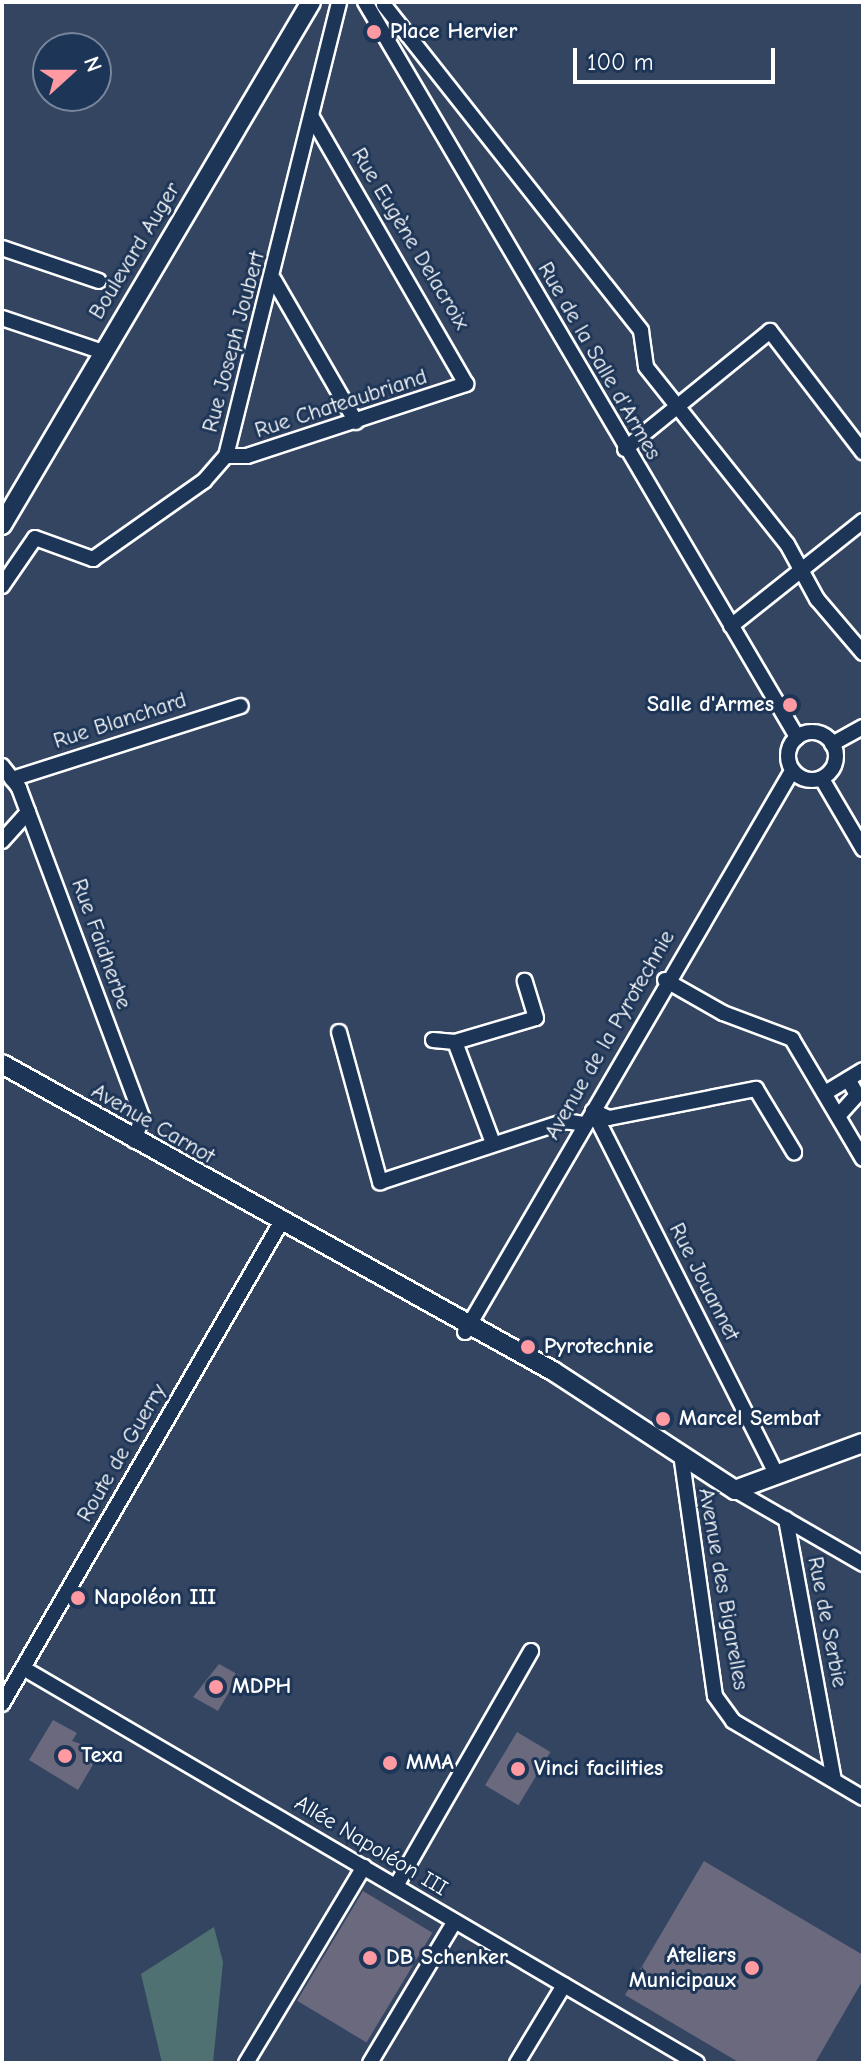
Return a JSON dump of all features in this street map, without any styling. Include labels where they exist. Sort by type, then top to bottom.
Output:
[{"type":"main road","name":"Boulevard Auger","points":[[2,525],[311,2]]},
{"type":"main road","name":"Avenue Carnot","points":[[2,1064],[467,1328],[735,1490]]},
{"type":"main road","points":[[735,1490],[863,1443]]},
{"type":"street","name":"Rue Joseph Joubert","points":[[2,586],[35,538],[93,559],[204,481],[226,456],[274,280],[339,2]]},
{"type":"street","name":"Rue de la Salle d'Armes","points":[[366,3],[625,449],[797,737]]},
{"type":"street","points":[[384,5],[641,331],[646,367],[863,653]]},
{"type":"street","name":"Rue Eugène Delacroix","points":[[312,117],[466,384]]},
{"type":"street","points":[[2,248],[99,281]]},
{"type":"street","points":[[274,280],[356,422]]},
{"type":"street","points":[[2,318],[103,352]]},
{"type":"street","points":[[625,449],[770,331],[863,452]]},
{"type":"street","name":"Rue Chateaubriand","points":[[226,456],[247,456],[466,384]]},
{"type":"street","points":[[731,626],[863,521]]},
{"type":"street","name":"Rue Blanchard","points":[[12,779],[241,706]]},
{"type":"street","points":[[832,744],[863,727]]},
{"type":"street","points":[[822,779],[836,757],[832,744],[816,733],[797,737],[788,753],[792,771],[822,779],[863,849]]},
{"type":"street","name":"Rue Faidherbe","points":[[2,766],[28,812],[142,1117],[134,1141]]},
{"type":"street","name":"Avenue de la Pyrotechnie","points":[[467,1328],[665,980],[792,771]]},
{"type":"street","points":[[2,841],[28,812]]},
{"type":"street","points":[[665,980],[729,1016],[792,1039],[863,1159]]},
{"type":"street","points":[[433,1040],[455,1042],[536,1018],[525,981]]},
{"type":"street","points":[[339,1032],[380,1182],[565,1121],[609,1118],[756,1089],[794,1152]]},
{"type":"street","points":[[455,1042],[493,1143]]},
{"type":"street","points":[[825,1093],[863,1070]]},
{"type":"street","points":[[838,1116],[857,1095],[848,1079]]},
{"type":"street","name":"Rue Jouannet","points":[[589,1117],[776,1474]]},
{"type":"street","name":"Route de Guerry","points":[[2,1704],[280,1224]]},
{"type":"street","name":"Avenue des Bigarelles","points":[[680,1459],[715,1696],[733,1721],[863,1798]]},
{"type":"street","points":[[735,1490],[863,1564]]},
{"type":"street","name":"Rue de Serbie","points":[[786,1519],[834,1780]]},
{"type":"street","points":[[396,1886],[531,1651]]},
{"type":"street","name":"Allée Napoléon III","points":[[23,1668],[697,2063]]},
{"type":"street","points":[[246,2063],[364,1867]]},
{"type":"street","points":[[370,2063],[455,1921]]},
{"type":"street","points":[[517,2063],[564,1985]]},
{"type":"green space","points":[[214,1927],[223,1962],[213,2063],[162,2063],[141,1974]]},
{"type":"building","name":"MDPH","points":[[219,1664],[239,1675],[218,1711],[193,1697]]},
{"type":"building","name":"Texa","points":[[53,1720],[77,1733],[72,1741],[101,1751],[78,1790],[29,1760]]},
{"type":"building","name":"Vinci facilities","points":[[517,1732],[550,1752],[518,1805],[485,1785]]},
{"type":"building","name":"Ateliers Municipaux","points":[[704,1861],[863,1955],[863,1980],[815,2063],[740,2063],[625,1995]]},
{"type":"building","name":"DB Schenker","points":[[363,1891],[432,1933],[367,2042],[297,2001]]},
{"type":"place","name":"Place Hervier","points":[[374,32]]},
{"type":"place","name":"Salle d'Armes","points":[[790,705]]},
{"type":"place","name":"Pyrotechnie","points":[[528,1347]]},
{"type":"place","name":"Marcel Sembat","points":[[663,1419]]},
{"type":"place","name":"Napoléon III","points":[[78,1598]]},
{"type":"place","name":"MDPH","points":[[216,1687]]},
{"type":"place","name":"Texa","points":[[65,1756]]},
{"type":"place","name":"MMA","points":[[390,1763]]},
{"type":"place","name":"Vinci facilities","points":[[518,1769]]},
{"type":"place","name":"DB Schenker","points":[[370,1958]]},
{"type":"place","name":"Ateliers Municipaux","points":[[752,1968]]}]
